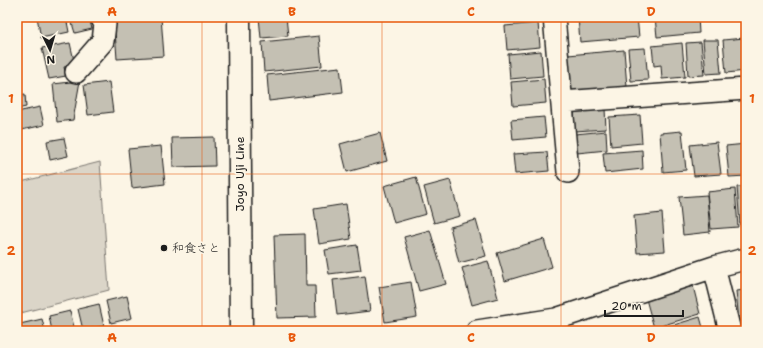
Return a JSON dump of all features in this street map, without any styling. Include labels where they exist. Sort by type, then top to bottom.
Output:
[{"type":"main road","name":"Joyo Uji Line","points":[[239,17],[241,331]]},
{"type":"street","points":[[76,72],[103,41],[104,24],[102,17]]},
{"type":"street","points":[[554,17],[568,172]]},
{"type":"street","points":[[562,102],[746,89]]},
{"type":"street","points":[[477,331],[558,325],[714,267],[746,260]]},
{"type":"street","points":[[714,267],[730,331]]},
{"type":"shaded area","points":[[100,162],[109,290],[17,314],[17,183]]},
{"type":"building","points":[[37,17],[66,17],[69,32],[41,38]]},
{"type":"building","points":[[70,17],[89,17],[92,29],[75,33]]},
{"type":"building","points":[[114,17],[161,17],[164,56],[117,59]]},
{"type":"building","points":[[259,17],[286,17],[288,36],[261,38]]},
{"type":"building","points":[[578,17],[637,17],[639,37],[580,42]]},
{"type":"building","points":[[655,17],[698,17],[699,33],[657,37]]},
{"type":"building","points":[[538,23],[540,47],[507,50],[505,26]]},
{"type":"building","points":[[319,36],[322,66],[264,72],[262,42]]},
{"type":"building","points":[[744,38],[746,71],[726,73],[723,40]]},
{"type":"building","points":[[703,40],[718,40],[721,73],[706,74]]},
{"type":"building","points":[[701,42],[704,75],[688,76],[686,43]]},
{"type":"building","points":[[70,43],[75,65],[64,67],[66,76],[49,79],[42,48]]},
{"type":"building","points":[[682,43],[685,77],[662,79],[661,65],[654,66],[652,46]]},
{"type":"building","points":[[645,48],[648,80],[631,81],[628,49]]},
{"type":"building","points":[[624,50],[627,87],[571,91],[568,55]]},
{"type":"building","points":[[541,51],[543,76],[510,79],[508,54]]},
{"type":"building","points":[[340,67],[343,92],[269,101],[267,75]]},
{"type":"building","points":[[544,79],[546,103],[513,106],[511,82]]},
{"type":"building","points":[[80,81],[73,120],[57,122],[53,84]]},
{"type":"building","points":[[109,82],[113,112],[88,115],[84,85]]},
{"type":"building","points":[[17,86],[18,95],[25,94],[26,107],[17,109]]},
{"type":"building","points":[[40,107],[44,125],[17,131],[17,112]]},
{"type":"building","points":[[605,109],[606,129],[575,131],[574,112]]},
{"type":"building","points":[[640,115],[642,143],[611,146],[609,117]]},
{"type":"building","points":[[544,117],[546,137],[513,140],[511,120]]},
{"type":"building","points":[[606,131],[607,150],[577,153],[575,134]]},
{"type":"building","points":[[682,131],[686,170],[663,172],[660,133]]},
{"type":"building","points":[[380,133],[387,161],[347,172],[340,144]]},
{"type":"building","points":[[214,137],[215,166],[173,167],[172,138]]},
{"type":"building","points":[[64,138],[68,156],[50,160],[47,141]]},
{"type":"building","points":[[717,142],[721,174],[694,176],[690,145]]},
{"type":"building","points":[[746,144],[746,176],[729,177],[726,146]]},
{"type":"building","points":[[161,146],[165,184],[132,188],[128,149]]},
{"type":"building","points":[[17,149],[22,167],[17,168]]},
{"type":"building","points":[[642,150],[643,169],[605,173],[603,153]]},
{"type":"building","points":[[547,152],[549,171],[515,174],[513,154]]},
{"type":"building","points":[[416,177],[426,214],[394,223],[384,186]]},
{"type":"building","points":[[450,180],[460,216],[434,223],[424,187]]},
{"type":"building","points":[[737,187],[746,187],[746,224],[740,225]]},
{"type":"building","points":[[735,189],[738,227],[711,229],[707,192]]},
{"type":"building","points":[[707,195],[710,232],[683,235],[679,197]]},
{"type":"building","points":[[346,204],[351,239],[319,244],[314,209]]},
{"type":"building","points":[[662,213],[665,251],[637,253],[634,216]]},
{"type":"building","points":[[476,220],[486,256],[459,263],[450,227]]},
{"type":"building","points":[[430,230],[446,284],[419,291],[404,237]]},
{"type":"building","points":[[305,234],[306,286],[315,286],[316,317],[277,318],[274,235]]},
{"type":"building","points":[[544,239],[552,267],[505,281],[497,253]]},
{"type":"building","points":[[357,245],[361,270],[329,274],[325,250]]},
{"type":"building","points":[[488,261],[498,298],[472,305],[462,268]]},
{"type":"building","points":[[365,276],[370,311],[337,315],[333,280]]},
{"type":"building","points":[[411,282],[417,317],[385,322],[379,287]]},
{"type":"building","points":[[693,286],[700,314],[654,328],[646,299]]},
{"type":"building","points":[[746,290],[746,320],[739,321],[736,291]]},
{"type":"building","points":[[127,296],[132,318],[111,323],[106,301]]},
{"type":"building","points":[[99,304],[104,326],[83,330],[78,309]]},
{"type":"building","points":[[70,311],[75,331],[52,331],[49,316]]},
{"type":"building","points":[[700,317],[704,331],[654,331]]},
{"type":"building","points":[[42,319],[45,331],[22,331],[20,324]]},
{"type":"place","name":"和食さと","points":[[164,248]]}]
